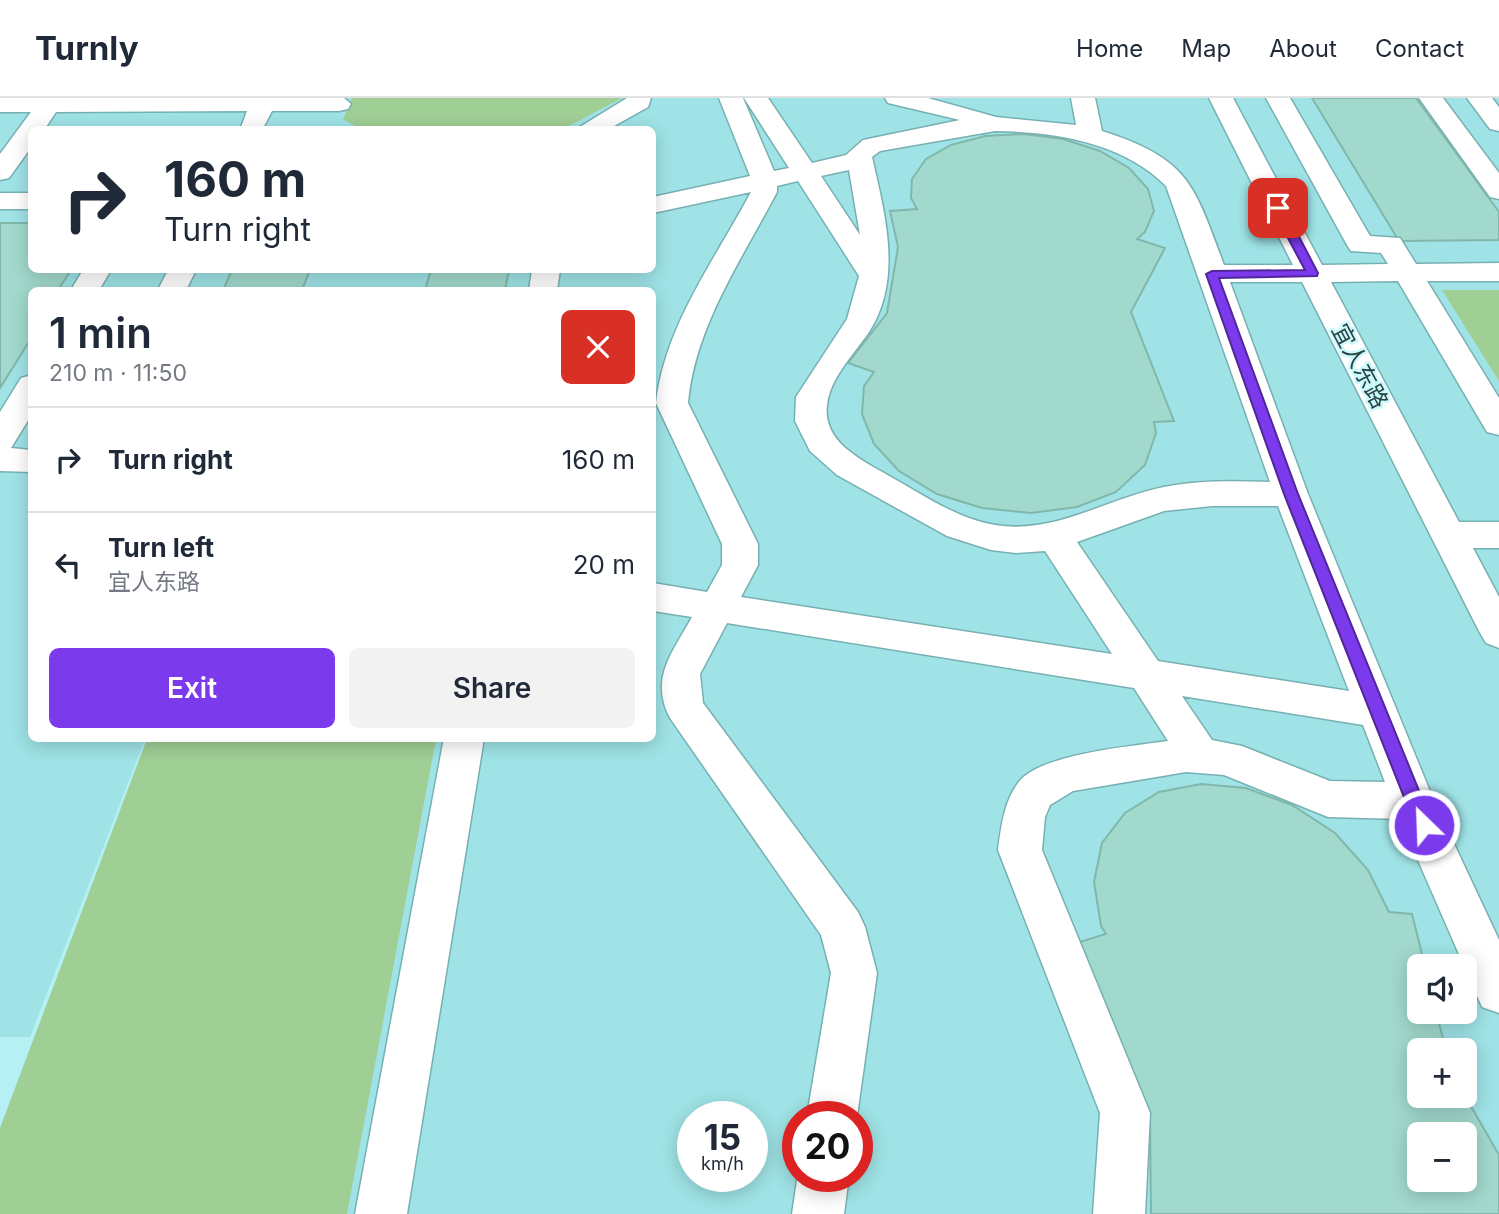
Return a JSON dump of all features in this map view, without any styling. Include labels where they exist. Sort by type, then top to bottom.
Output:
[{"type":"street","points":[[594,126],[639,102],[639,98]]},
{"type":"street","points":[[731,98],[764,181],[764,192],[693,328],[671,385],[672,403],[740,544],[740,565],[680,674],[684,708],[842,927],[854,973],[834,1101]]},
{"type":"street","points":[[756,98],[872,274]]},
{"type":"street","points":[[897,98],[1010,125]]},
{"type":"street","points":[[1083,98],[1091,138]]},
{"type":"street","name":"宜人东路","points":[[1221,98],[1499,633]]},
{"type":"street","points":[[1278,98],[1361,245],[1390,244],[1499,424]]},
{"type":"street","points":[[1430,98],[1499,191]]},
{"type":"street","points":[[1479,98],[1499,124]]},
{"type":"street","points":[[0,105],[52,101],[263,104],[341,101],[331,126]]},
{"type":"street","points":[[34,126],[52,101]]},
{"type":"street","points":[[104,126],[120,101]]},
{"type":"street","points":[[179,126],[193,101]]},
{"type":"street","points":[[252,126],[263,104]]},
{"type":"street","points":[[1291,494],[1204,493],[1161,499],[1055,538],[1032,540],[992,537],[967,529],[848,468],[828,453],[813,430],[810,406],[867,308],[877,243],[859,155],[872,145],[994,124],[1042,127],[1091,138],[1149,158],[1176,181],[1291,494],[1377,711],[1413,801],[1499,991]]},
{"type":"street","points":[[0,172],[28,134]]},
{"type":"street","points":[[656,204],[860,160]]},
{"type":"street","points":[[0,201],[28,201]]},
{"type":"street","points":[[1212,274],[1499,272]]},
{"type":"street","points":[[0,440],[28,392]]},
{"type":"street","points":[[0,456],[6,461],[28,461]]},
{"type":"street","points":[[1448,535],[1499,535]]},
{"type":"street","points":[[1055,538],[1200,756]]},
{"type":"street","points":[[656,597],[1377,711]]},
{"type":"street","points":[[381,1214],[463,742]]},
{"type":"street","points":[[1119,1214],[1125,1113],[1020,850],[1024,817],[1034,793],[1064,775],[1186,755],[1227,758],[1328,799],[1413,801]]},
{"type":"street","points":[[818,1214],[821,1192]]},
{"type":"shaded area","points":[[0,98],[1499,98],[1499,1214],[0,1214],[0,1128],[146,742],[656,742],[656,287],[28,287],[28,742],[144,742],[30,1037],[0,1037]]},
{"type":"green space","points":[[352,98],[622,98],[569,126],[355,126],[343,119]]},
{"type":"green space","points":[[1442,290],[1499,290],[1499,381]]},
{"type":"green space","points":[[146,742],[435,742],[347,1214],[0,1214],[0,1128]]},
{"type":"building","points":[[1312,98],[1416,98],[1499,212],[1499,240],[1399,241]]},
{"type":"building","points":[[1024,134],[1063,139],[1100,151],[1129,168],[1148,189],[1154,211],[1145,232],[1137,239],[1165,248],[1131,312],[1174,421],[1154,422],[1156,433],[1145,465],[1116,492],[1077,507],[1031,513],[982,508],[937,494],[899,471],[874,444],[862,414],[864,386],[874,372],[848,363],[887,313],[898,247],[890,211],[917,209],[911,198],[912,179],[926,159],[951,145],[985,136]]},
{"type":"building","points":[[0,223],[28,223],[28,273],[69,273],[60,287],[28,287],[28,343],[0,388]]},
{"type":"building","points":[[231,273],[309,273],[303,287],[224,287]]},
{"type":"building","points":[[430,273],[508,273],[506,287],[426,287]]},
{"type":"building","points":[[1201,784],[1246,788],[1292,805],[1335,833],[1368,870],[1389,912],[1412,914],[1422,954],[1407,954],[1407,1024],[1439,1024],[1443,1038],[1407,1038],[1407,1108],[1472,1108],[1499,1155],[1499,1214],[1151,1214],[1150,1117],[1063,947],[1106,934],[1101,926],[1094,882],[1102,843],[1125,813],[1159,792]]},
{"type":"route","points":[[1278,208],[1312,273],[1212,274],[1291,494],[1424,825]]}]
